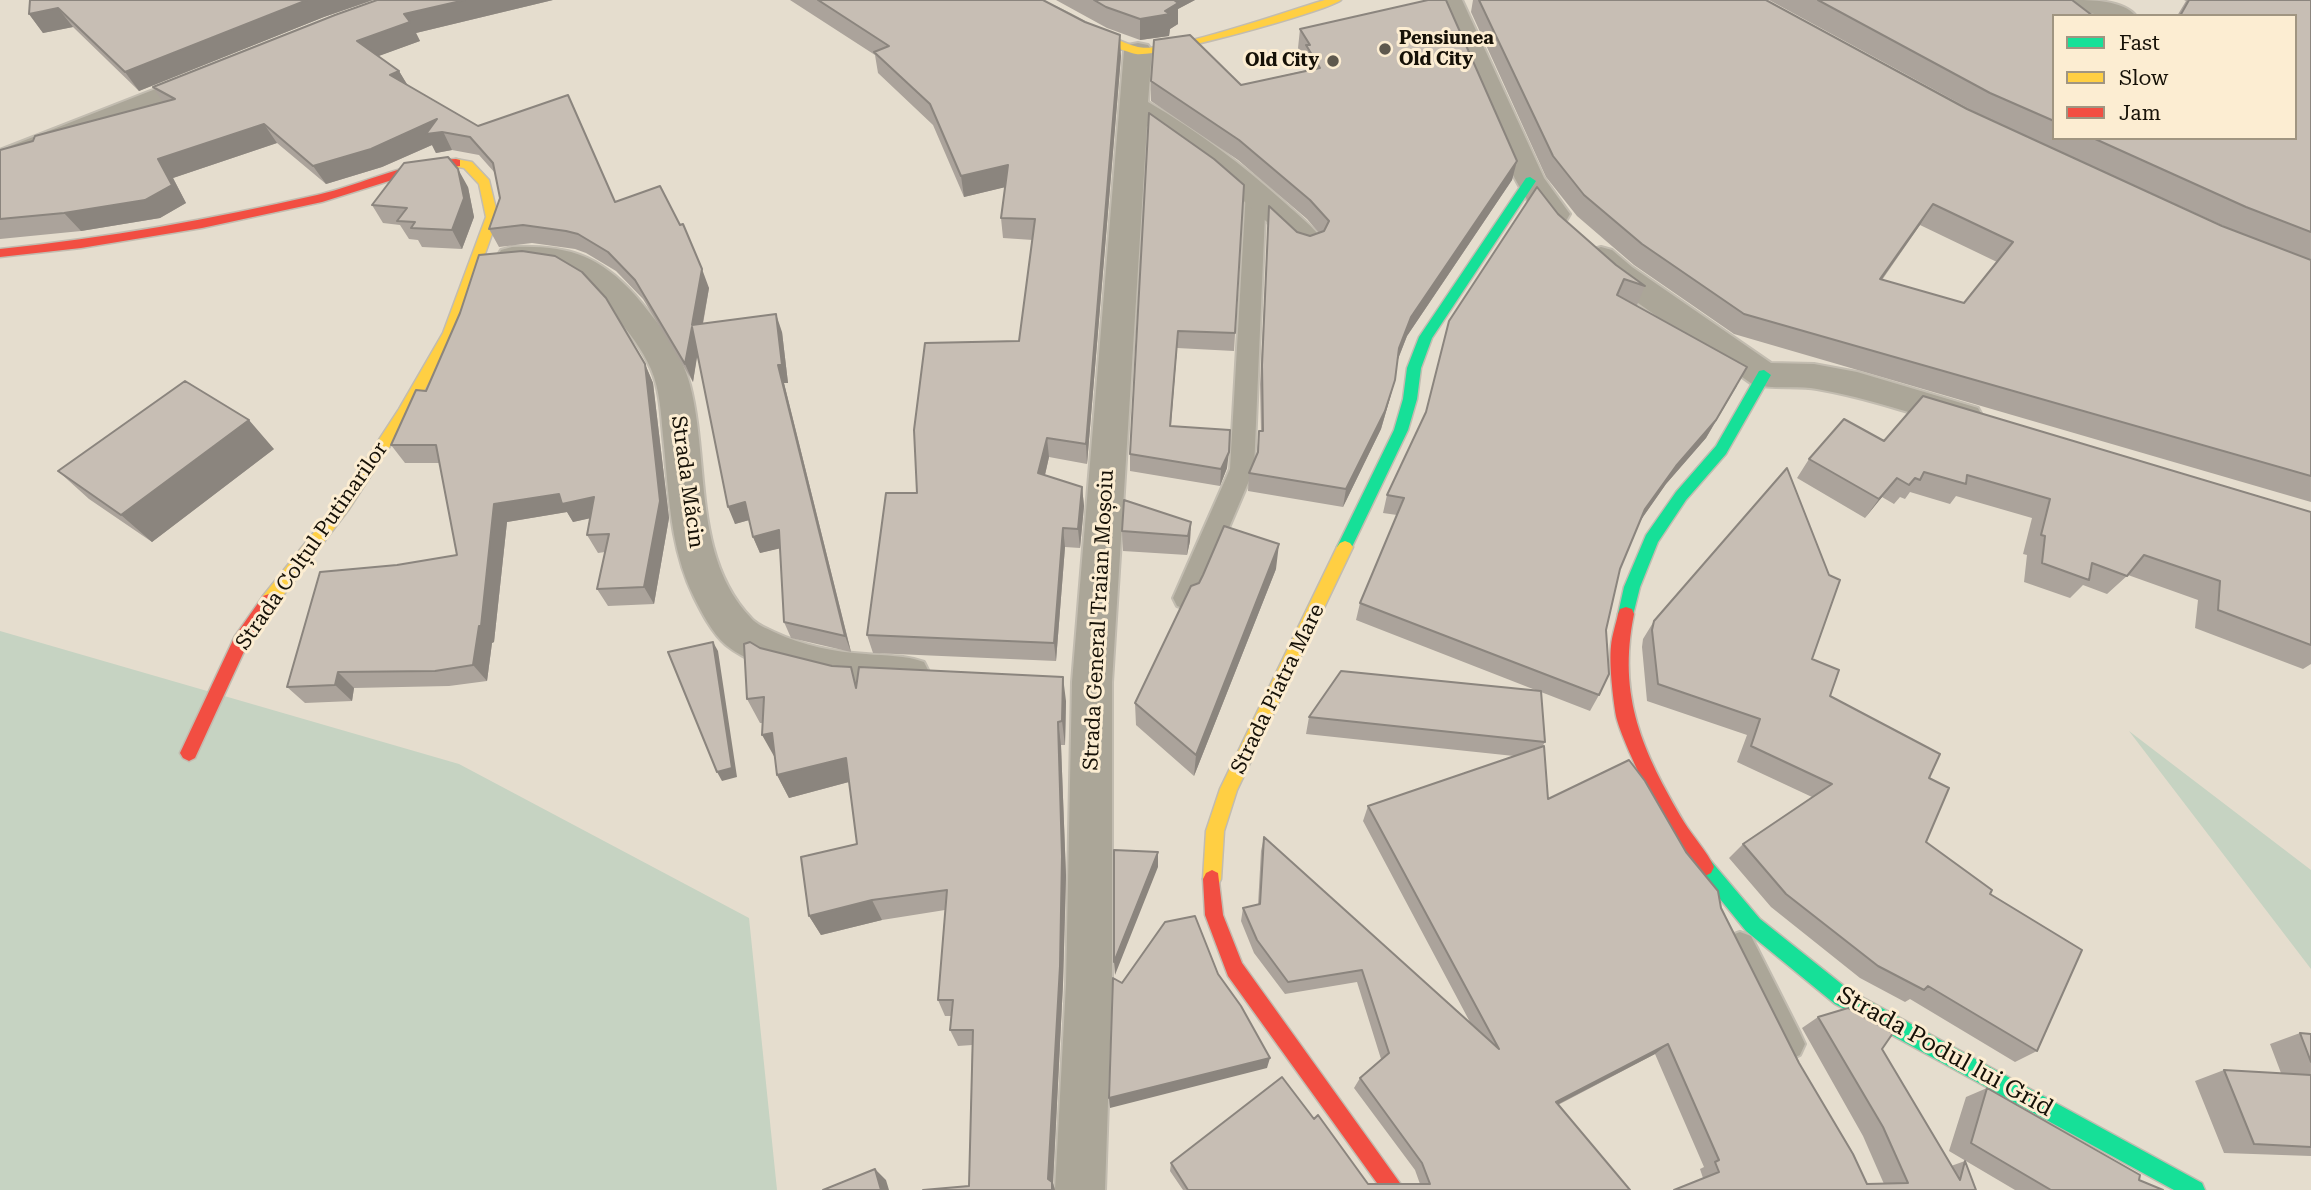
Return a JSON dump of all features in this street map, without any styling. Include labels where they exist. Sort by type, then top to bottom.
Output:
[{"type":"street","points":[[1031,0],[1089,30],[1138,51],[1180,46],[1335,0]]},
{"type":"street","points":[[1449,0],[1530,181],[1578,238],[1621,275],[1763,375],[1814,376],[1857,385],[1991,425]]},
{"type":"street","points":[[2084,0],[2118,14]]},
{"type":"street","name":"Strada General Traian Moșoiu","points":[[1080,1190],[1089,984],[1078,682],[1138,51]]},
{"type":"street","points":[[0,161],[232,67]]},
{"type":"street","points":[[1133,106],[1168,124],[1202,148],[1256,191],[1308,242]]},
{"type":"street","name":"Strada Colțul Putinarilor","points":[[0,253],[72,247],[251,214],[326,197],[429,166],[452,163],[468,165],[485,183],[492,217],[478,262],[450,333],[404,413],[344,505],[286,577],[242,641],[189,753]]},
{"type":"street","name":"Strada Piatra Mare","points":[[1395,1190],[1235,969],[1214,915],[1211,871],[1215,831],[1229,789],[1401,430],[1410,399],[1414,368],[1426,337],[1530,181]]},
{"type":"street","name":"Strada Măcin","points":[[478,262],[532,257],[574,263],[604,281],[629,308],[673,382],[694,548],[710,595],[740,633],[787,658],[843,671],[940,676]]},
{"type":"street","name":"Strada Podul lui Grid","points":[[1763,375],[1721,450],[1681,496],[1651,539],[1632,587],[1619,647],[1625,718],[1653,785],[1691,850],[1753,925],[1842,997],[2195,1190]]},
{"type":"lane","points":[[1186,598],[1242,469],[1256,191]]},
{"type":"lane","name":"Strada Podul lui Grid","points":[[1691,850],[1803,1071]]},
{"type":"green space","points":[[0,631],[459,764],[749,918],[777,1190],[0,1190]]},
{"type":"green space","points":[[2129,731],[2311,870],[2311,969]]},
{"type":"building","points":[[30,0],[307,0],[125,72],[58,8],[29,14]]},
{"type":"building","points":[[377,0],[465,0],[404,14],[410,22],[357,41],[399,71],[390,75],[478,126],[568,95],[615,202],[660,186],[680,225],[683,224],[702,269],[692,325],[776,314],[782,365],[778,365],[845,636],[784,622],[779,530],[753,537],[745,502],[728,507],[692,327],[685,364],[635,280],[608,252],[578,234],[566,231],[523,225],[489,229],[500,198],[493,163],[470,137],[442,132],[426,134],[437,119],[371,149],[313,166],[264,124],[158,159],[172,185],[145,200],[64,213],[0,219],[0,150],[33,141],[35,136],[175,99],[153,87]]},
{"type":"building","points":[[818,0],[1043,0],[1085,22],[1120,35],[1086,444],[1047,438],[1038,473],[1082,487],[1078,529],[1063,528],[1054,643],[867,635],[886,493],[917,493],[914,430],[925,343],[1019,341],[1035,219],[1001,218],[1008,165],[961,176],[930,104],[874,52],[889,46]]},
{"type":"building","points":[[1094,0],[1174,0],[1178,3],[1165,11],[1170,14],[1140,19]]},
{"type":"building","points":[[1428,0],[1446,0],[1517,161],[1411,317],[1399,348],[1395,380],[1385,411],[1346,489],[1249,473],[1258,452],[1259,431],[1263,431],[1262,365],[1269,206],[1297,232],[1310,236],[1324,231],[1329,221],[1310,200],[1239,140],[1151,81],[1154,40],[1190,35],[1241,85],[1320,68],[1300,29]]},
{"type":"building","points":[[1479,0],[1766,0],[1967,109],[2222,226],[2311,260],[2311,476],[1744,314],[1642,244],[1584,195],[1553,156]],"holes":[[[1933,204],[2013,242],[1964,303],[1880,279]]]},
{"type":"building","points":[[1818,0],[2072,0],[2090,14],[2052,14],[2052,120],[1990,93]]},
{"type":"building","points":[[2189,0],[2311,0],[2311,232],[2246,207],[2097,140],[2297,140],[2297,14],[2181,14]]},
{"type":"building","points":[[1149,113],[1214,159],[1244,185],[1235,333],[1178,331],[1170,426],[1230,430],[1229,452],[1221,469],[1130,454]]},
{"type":"building","points":[[448,157],[458,169],[464,198],[452,230],[411,228],[415,222],[397,221],[407,208],[372,205],[404,163]]},
{"type":"building","points":[[1537,187],[1558,214],[1616,265],[1645,286],[1624,279],[1617,295],[1747,367],[1716,420],[1676,466],[1645,509],[1620,569],[1606,630],[1609,674],[1599,695],[1360,603],[1404,498],[1387,495],[1426,412],[1449,321]]},
{"type":"building","points":[[522,251],[555,256],[582,272],[606,298],[645,364],[660,501],[644,587],[597,589],[609,534],[587,535],[594,497],[562,504],[559,494],[494,504],[481,626],[473,665],[435,671],[338,672],[335,685],[287,687],[320,572],[397,565],[457,555],[436,445],[391,445],[416,390],[426,391],[460,313],[479,255]]},
{"type":"building","points":[[185,381],[249,420],[121,515],[58,471]]},
{"type":"building","points":[[1923,396],[2311,512],[2311,645],[2218,610],[2220,581],[2144,555],[2127,576],[2092,563],[2089,580],[2042,563],[2045,536],[2041,535],[2050,499],[1967,475],[1966,484],[1924,472],[1920,480],[1915,478],[1909,485],[1897,478],[1879,499],[1809,459],[1844,419],[1884,441]]},
{"type":"building","points":[[1787,468],[1829,575],[1840,580],[1812,659],[1839,670],[1830,696],[1940,754],[1929,778],[1949,788],[1926,842],[1992,890],[1990,894],[2082,950],[2037,1051],[1928,986],[1924,990],[1878,966],[1786,894],[1743,844],[1832,784],[1751,746],[1760,719],[1658,684],[1652,630],[1654,621]]},
{"type":"building","points":[[1124,500],[1191,522],[1188,536],[1122,531]]},
{"type":"building","points":[[1224,526],[1279,544],[1196,755],[1135,703],[1191,586],[1199,583]]},
{"type":"building","points":[[713,642],[732,768],[717,772],[668,652]]},
{"type":"building","points":[[750,642],[760,648],[832,666],[851,667],[856,688],[859,667],[1063,677],[1062,721],[1058,722],[1062,856],[1060,966],[1048,1179],[1052,1182],[1052,1190],[923,1190],[969,1186],[973,1030],[950,1030],[953,1000],[938,1000],[947,890],[872,900],[809,916],[801,857],[857,844],[846,758],[777,775],[772,733],[762,735],[764,697],[747,699],[744,644]]},
{"type":"building","points":[[1341,671],[1541,691],[1545,742],[1309,717]]},
{"type":"building","points":[[1544,746],[1548,799],[1629,760],[1645,781],[1686,852],[1718,891],[1721,908],[1799,1063],[1853,1154],[1867,1184],[1908,1183],[1883,1127],[1818,1017],[1848,1008],[1893,1033],[1882,1049],[1960,1180],[1965,1161],[1976,1190],[1674,1190],[1719,1172],[1715,1162],[1719,1160],[1668,1044],[1556,1102],[1630,1190],[1188,1190],[1171,1163],[1282,1077],[1314,1119],[1318,1115],[1368,1184],[1430,1184],[1422,1163],[1360,1078],[1389,1053],[1362,970],[1288,982],[1257,940],[1243,908],[1260,904],[1264,837],[1499,1049],[1368,806]]},
{"type":"building","points":[[1114,850],[1158,852],[1114,962]]},
{"type":"building","points":[[1195,916],[1218,974],[1241,1006],[1270,1058],[1109,1098],[1113,978],[1122,983],[1165,922]]},
{"type":"building","points":[[2300,1033],[2311,1034],[2311,1062]]},
{"type":"building","points":[[2224,1070],[2311,1075],[2311,1147],[2254,1144]]},
{"type":"building","points":[[1987,1088],[2140,1175],[2139,1180],[2163,1190],[2051,1190],[1971,1143]]},
{"type":"building","points":[[875,1169],[881,1190],[823,1190]]},
{"type":"traffic: fast","points":[[1345,547],[1401,430],[1410,399],[1414,368],[1426,337],[1530,181]]},
{"type":"traffic: fast","points":[[1626,614],[1632,587],[1651,539],[1681,496],[1721,450],[1764,375]]},
{"type":"traffic: fast","points":[[1705,867],[1753,925],[1842,997],[2195,1190]]},
{"type":"traffic: slow","points":[[1031,0],[1097,35],[1138,51],[1153,51],[1203,40],[1336,0]]},
{"type":"traffic: slow","points":[[269,601],[344,505],[404,413],[450,333],[492,217],[485,183],[468,165],[456,163]]},
{"type":"traffic: slow","points":[[1212,879],[1215,831],[1229,789],[1345,547]]},
{"type":"traffic: jam","points":[[0,253],[81,244],[202,224],[322,198],[424,166],[456,163]]},
{"type":"traffic: jam","points":[[189,753],[241,641],[269,601]]},
{"type":"traffic: jam","points":[[1626,614],[1619,647],[1625,718],[1653,785],[1691,850],[1705,867]]},
{"type":"traffic: jam","points":[[1212,879],[1214,915],[1235,969],[1395,1190]]},
{"type":"place","name":"Pensiunea Old City","points":[[1385,49]]},
{"type":"place","name":"Old City","points":[[1333,61]]}]
